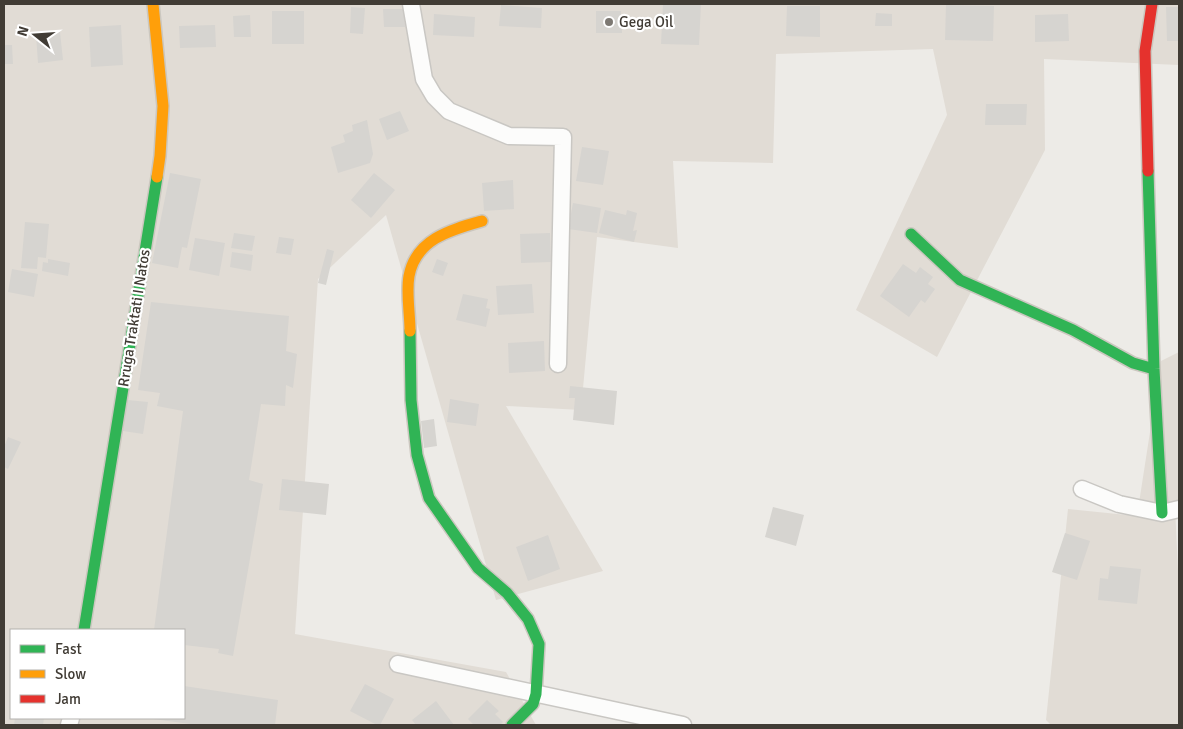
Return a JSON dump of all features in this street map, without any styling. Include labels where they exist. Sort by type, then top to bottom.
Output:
[{"type":"street","name":"Rruga Traktati I Natos","points":[[84,629],[163,130],[163,106],[153,4]]},
{"type":"street","points":[[411,4],[424,79],[434,96],[449,111],[509,136],[563,137],[558,364]]},
{"type":"street","points":[[1152,4],[1145,51],[1154,369],[1162,513]]},
{"type":"street","points":[[482,221],[447,231],[424,245],[414,259],[409,277],[411,400],[417,455],[429,498],[478,568],[507,593],[528,619],[539,644],[536,694],[533,704],[512,725]]},
{"type":"street","points":[[911,234],[960,280],[1074,330],[1133,363],[1154,369]]},
{"type":"street","points":[[1082,489],[1118,504],[1162,513],[1179,509]]},
{"type":"street","points":[[398,664],[683,725]]},
{"type":"shaded area","points":[[4,4],[1179,4],[1179,65],[1044,59],[1045,150],[937,357],[856,310],[947,115],[933,49],[776,54],[773,163],[673,161],[678,248],[597,237],[581,410],[506,406],[603,571],[496,600],[386,215],[318,279],[295,634],[506,672],[536,725],[4,725]]},
{"type":"shaded area","points":[[1179,352],[1179,505],[1175,507],[1179,592],[1179,725],[1051,725],[1046,720],[1068,509],[1137,516],[1161,361]]},
{"type":"building","points":[[663,4],[701,4],[699,45],[661,44]]},
{"type":"building","points":[[501,5],[542,8],[541,28],[499,26]]},
{"type":"building","points":[[946,5],[994,6],[993,41],[945,40]]},
{"type":"building","points":[[787,6],[820,6],[820,37],[786,36]]},
{"type":"building","points":[[351,7],[365,8],[363,34],[350,33]]},
{"type":"building","points":[[1166,7],[1179,7],[1179,41],[1167,41]]},
{"type":"building","points":[[383,9],[404,9],[405,27],[384,27]]},
{"type":"building","points":[[272,11],[304,11],[304,44],[272,44]]},
{"type":"building","name":"Gega Oil","points":[[596,11],[621,11],[622,33],[596,33]]},
{"type":"building","points":[[876,13],[892,14],[892,26],[875,26]]},
{"type":"building","points":[[434,14],[475,17],[474,37],[433,35]]},
{"type":"building","points":[[1068,14],[1069,41],[1035,42],[1035,15]]},
{"type":"building","points":[[250,15],[251,37],[234,37],[233,16]]},
{"type":"building","points":[[121,25],[123,65],[91,67],[89,27]]},
{"type":"building","points":[[215,25],[216,47],[180,48],[179,26]]},
{"type":"building","points":[[60,32],[63,60],[38,63],[36,35]]},
{"type":"building","points":[[4,45],[12,45],[13,64],[4,64]]},
{"type":"building","points":[[986,104],[1027,104],[1026,125],[985,125]]},
{"type":"building","points":[[400,111],[409,131],[387,140],[379,119]]},
{"type":"building","points":[[367,120],[373,154],[370,163],[338,173],[331,147],[345,142],[343,135],[353,131],[352,125]]},
{"type":"building","points":[[582,147],[609,151],[603,185],[576,181]]},
{"type":"building","points":[[170,173],[201,179],[187,248],[182,247],[178,268],[152,263]]},
{"type":"building","points":[[374,173],[395,190],[371,218],[351,200]]},
{"type":"building","points":[[513,180],[514,209],[484,211],[482,183]]},
{"type":"building","points":[[573,203],[601,208],[597,233],[568,229]]},
{"type":"building","points":[[605,210],[626,215],[627,210],[637,213],[633,231],[637,230],[634,242],[599,233]]},
{"type":"building","points":[[25,222],[49,224],[46,258],[38,257],[37,269],[21,268]]},
{"type":"building","points":[[234,233],[255,236],[252,251],[231,248]]},
{"type":"building","points":[[550,233],[551,262],[521,263],[520,234]]},
{"type":"building","points":[[279,237],[294,239],[291,255],[276,253]]},
{"type":"building","points":[[195,238],[225,243],[219,276],[189,270]]},
{"type":"building","points":[[327,249],[334,251],[326,285],[318,283]]},
{"type":"building","points":[[232,252],[253,255],[251,271],[230,267]]},
{"type":"building","points":[[48,259],[70,263],[68,276],[42,271],[43,262],[48,263]]},
{"type":"building","points":[[437,259],[448,263],[443,276],[432,272]]},
{"type":"building","points":[[903,264],[916,273],[920,267],[933,277],[928,284],[935,289],[925,303],[921,300],[909,317],[880,296]]},
{"type":"building","points":[[12,269],[38,274],[34,297],[8,292]]},
{"type":"building","points":[[532,284],[534,313],[498,315],[496,286]]},
{"type":"building","points":[[463,294],[488,299],[486,308],[490,309],[486,327],[456,320]]},
{"type":"building","points":[[151,302],[289,316],[286,351],[297,354],[293,388],[286,385],[285,406],[261,404],[249,480],[263,484],[233,656],[218,653],[219,649],[185,645],[185,629],[154,629],[183,411],[157,406],[160,393],[138,390]]},
{"type":"building","points":[[544,341],[545,371],[509,373],[508,343]]},
{"type":"building","points":[[570,386],[617,391],[614,425],[573,420],[575,398],[569,398]]},
{"type":"building","points":[[450,399],[479,404],[476,426],[447,422]]},
{"type":"building","points":[[127,400],[148,402],[143,434],[123,431]]},
{"type":"building","points":[[434,419],[437,446],[424,448],[421,421]]},
{"type":"building","points":[[8,437],[21,442],[8,469],[4,467],[4,447]]},
{"type":"building","points":[[282,479],[329,484],[326,515],[279,510]]},
{"type":"building","points":[[773,507],[804,515],[796,546],[765,537]]},
{"type":"building","points":[[1065,533],[1090,541],[1077,580],[1052,572]]},
{"type":"building","points":[[548,535],[560,569],[528,581],[516,547]]},
{"type":"building","points":[[1110,566],[1141,569],[1137,604],[1098,600],[1100,578],[1108,579]]},
{"type":"building","points":[[365,684],[394,699],[380,725],[350,711]]},
{"type":"building","points":[[185,686],[278,700],[275,725],[198,725],[153,719],[185,719]]},
{"type":"building","points":[[487,700],[499,711],[495,714],[503,722],[500,725],[474,725],[468,719]]},
{"type":"building","points":[[436,701],[454,725],[416,725],[412,720]]},
{"type":"building","points":[[15,719],[44,719],[43,725],[14,725]]},
{"type":"traffic: fast","points":[[1148,171],[1154,369],[1162,513]]},
{"type":"traffic: fast","points":[[84,629],[157,177]]},
{"type":"traffic: fast","points":[[911,234],[960,280],[1073,330],[1133,363],[1154,369]]},
{"type":"traffic: fast","points":[[410,331],[411,400],[417,455],[429,498],[478,568],[507,593],[528,619],[539,644],[536,694],[533,704],[512,725]]},
{"type":"traffic: slow","points":[[153,4],[163,106],[157,177]]},
{"type":"traffic: slow","points":[[410,331],[408,283],[413,263],[419,253],[436,238],[458,228],[482,221]]},
{"type":"traffic: jam","points":[[1148,171],[1145,51],[1152,4]]},
{"type":"place","name":"Gega Oil","points":[[609,22]]}]
